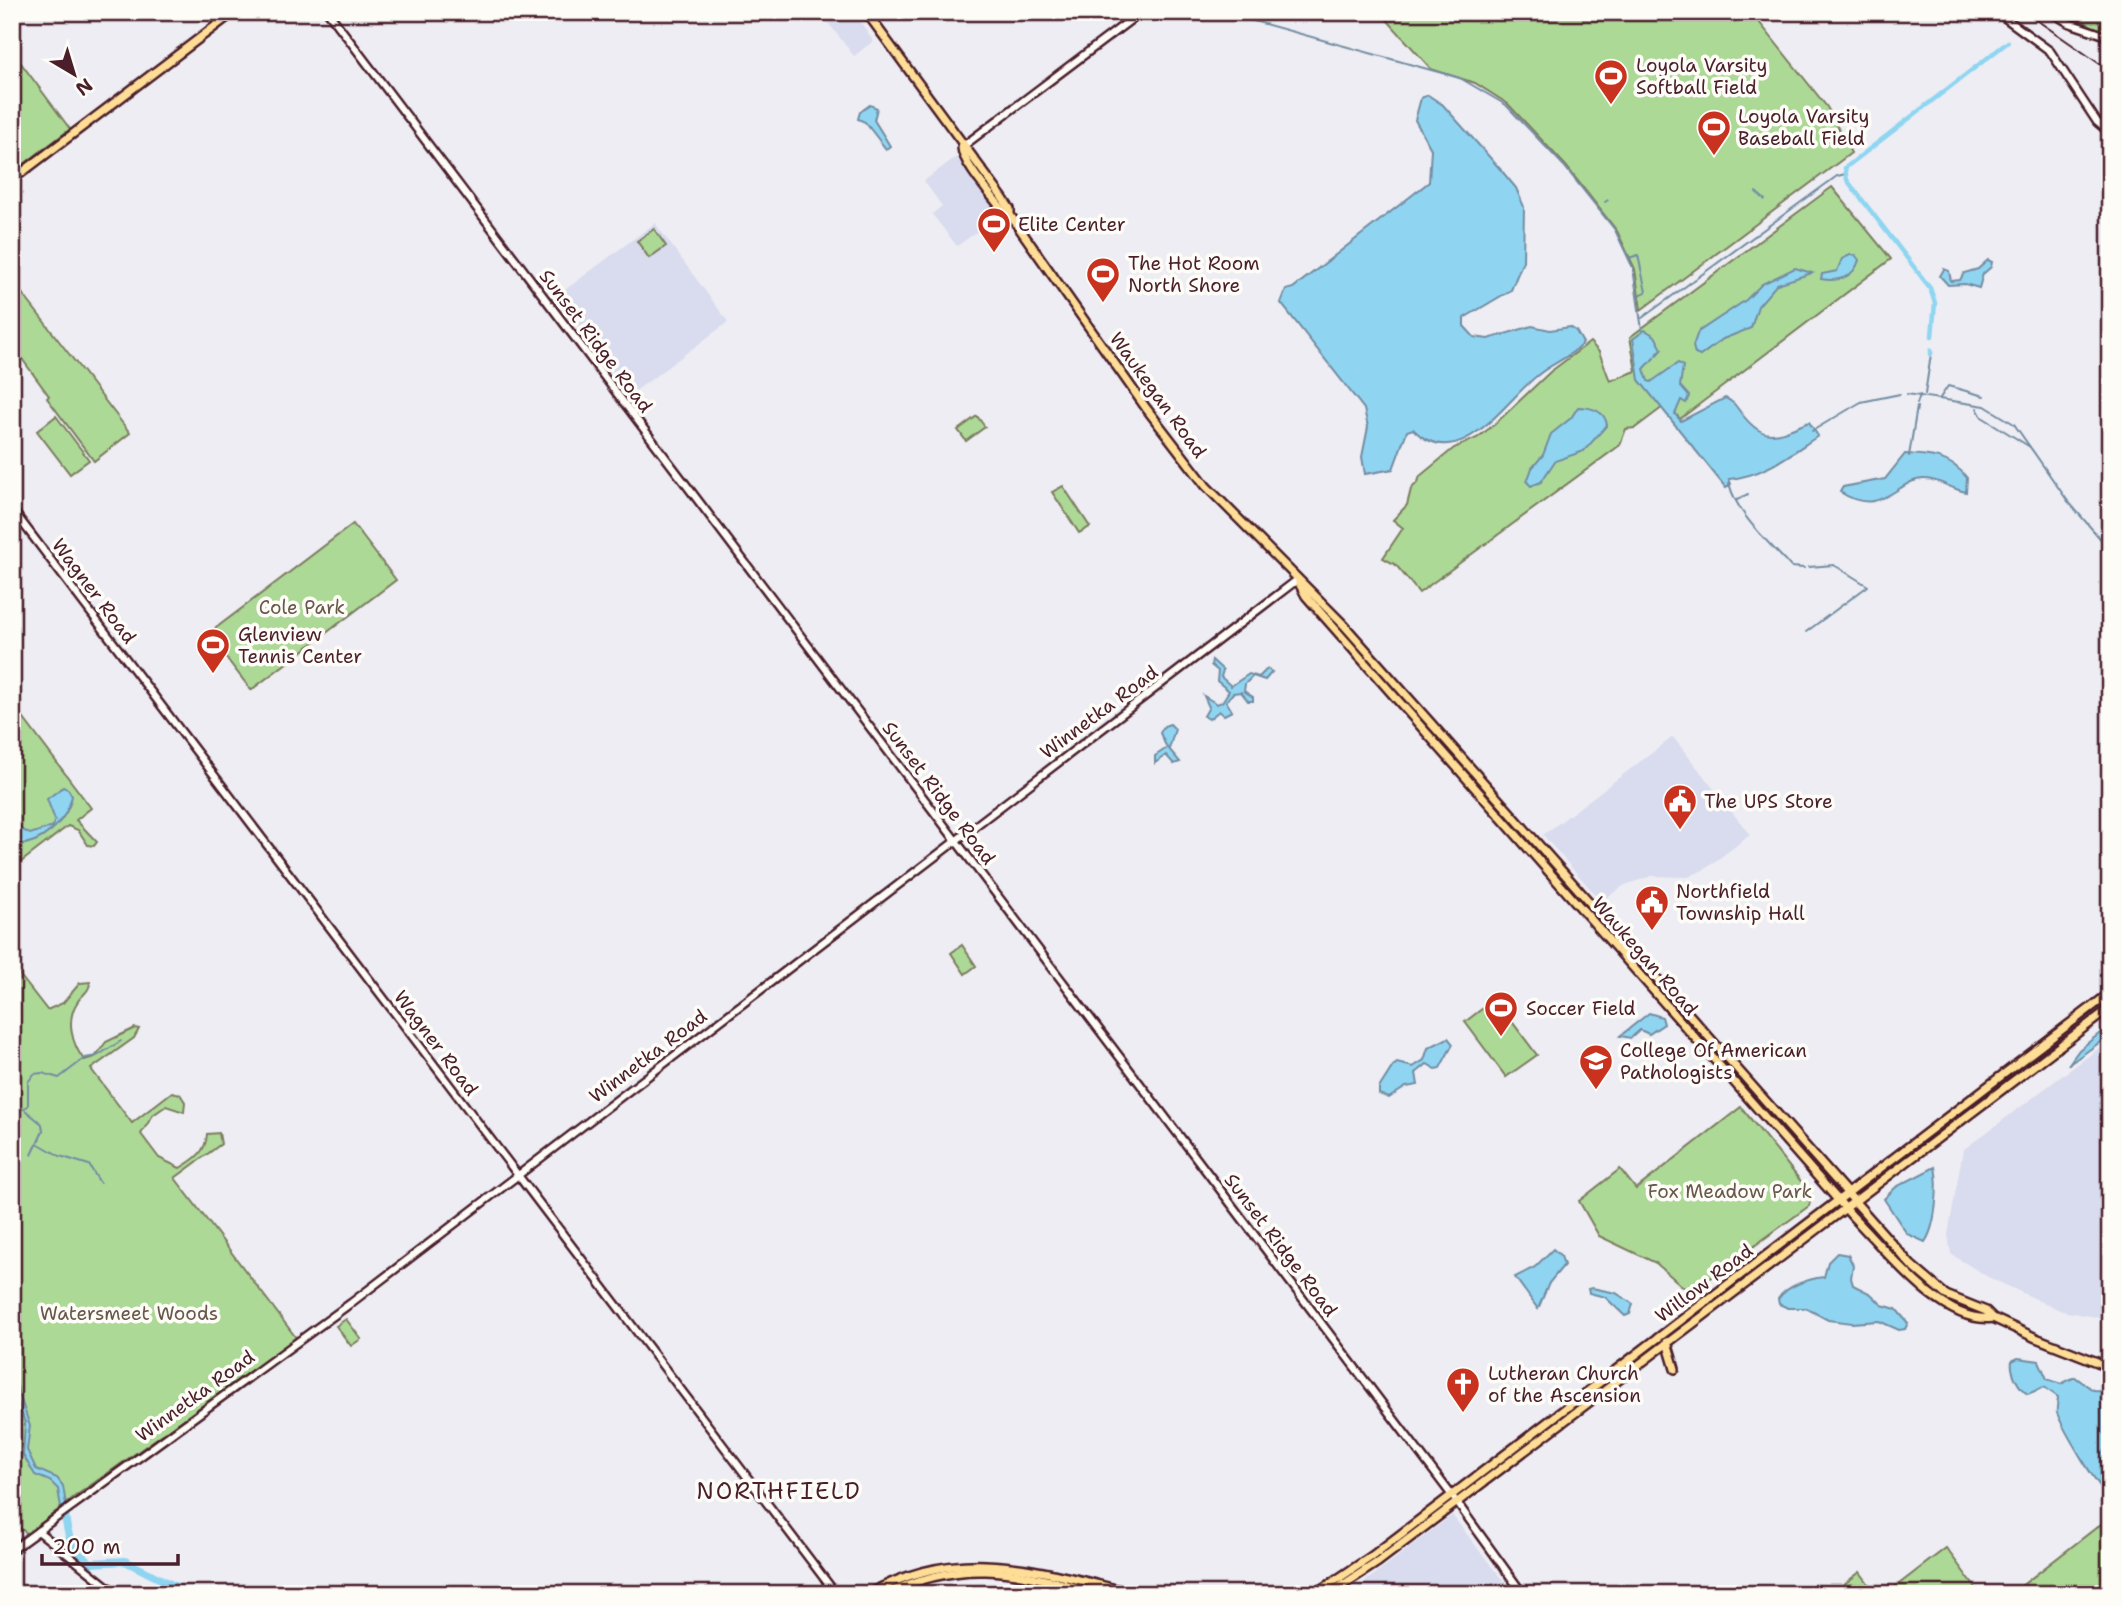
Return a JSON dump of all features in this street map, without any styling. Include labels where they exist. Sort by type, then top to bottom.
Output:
[{"type":"main road","points":[[12,180],[233,12]]},
{"type":"main road","name":"Waukegan Road","points":[[866,12],[962,147],[962,153],[968,163],[1004,212],[1010,215],[1172,443],[1206,486],[1343,624],[1844,1208],[1922,1288],[1944,1304],[1982,1320],[1993,1318]]},
{"type":"main road","name":"Waukegan Road","points":[[1525,837],[1911,1265],[1939,1291],[1986,1311],[1993,1318],[2110,1367]]},
{"type":"main road","name":"Willow Road","points":[[1315,1594],[1372,1556],[1450,1493],[2110,993]]},
{"type":"main road","name":"Willow Road","points":[[1329,1594],[1378,1562],[1455,1501],[2110,1008]]},
{"type":"main road","points":[[1667,1342],[1675,1369]]},
{"type":"main road","points":[[870,1594],[927,1569],[981,1563],[1023,1567],[1137,1594]]},
{"type":"main road","points":[[886,1594],[910,1582],[949,1572],[985,1570],[1014,1572],[1102,1594]]},
{"type":"street","name":"Sunset Ridge Road","points":[[328,12],[1450,1493],[1523,1594]]},
{"type":"street","points":[[962,147],[1141,12]]},
{"type":"street","points":[[1997,12],[2050,51],[2097,122],[2110,133]]},
{"type":"street","points":[[2051,12],[2069,23],[2110,37]]},
{"type":"street","name":"Wagner Road","points":[[12,509],[836,1594]]},
{"type":"street","name":"Winnetka Road","points":[[12,1550],[351,1303],[1297,580]]},
{"type":"street","points":[[38,1531],[117,1594]]},
{"type":"shaded area","points":[[820,12],[854,12],[873,41],[854,56]]},
{"type":"shaded area","points":[[956,157],[999,216],[957,246],[932,214],[942,206],[924,181]]},
{"type":"shaded area","points":[[655,223],[728,322],[630,395],[557,296]]},
{"type":"shaded area","points":[[1673,737],[1750,835],[1705,869],[1688,877],[1651,876],[1625,885],[1601,901],[1543,835]]},
{"type":"shaded area","points":[[2110,1040],[2110,1324],[2096,1317],[2062,1311],[1988,1277],[1951,1254],[1948,1235],[1963,1150]]},
{"type":"shaded area","points":[[1452,1515],[1513,1594],[1349,1594]]},
{"type":"green space","points":[[1380,12],[1751,12],[1827,107],[1851,153],[1641,310],[1635,269],[1617,231],[1566,166],[1508,104],[1475,83],[1431,69]]},
{"type":"green space","points":[[2068,12],[2110,12],[2110,31],[2097,29]]},
{"type":"green space","points":[[12,51],[70,129],[12,173]]},
{"type":"green space","points":[[1832,187],[1891,259],[1680,419],[1667,404],[1635,428],[1626,429],[1620,445],[1419,593],[1396,565],[1383,558],[1403,528],[1393,520],[1407,505],[1411,489],[1420,476],[1454,448],[1477,438],[1495,424],[1550,372],[1590,342],[1599,352],[1610,381],[1636,371],[1630,337]]},
{"type":"green space","points":[[654,229],[666,246],[649,258],[637,241]]},
{"type":"green space","points":[[12,280],[130,433],[94,461],[12,345]]},
{"type":"green space","points":[[56,416],[89,460],[70,474],[37,431]]},
{"type":"green space","points":[[977,416],[985,427],[966,441],[958,430]]},
{"type":"green space","points":[[1063,486],[1090,527],[1079,533],[1052,492]]},
{"type":"green space","name":"Cole Park","points":[[353,524],[396,580],[251,690],[208,634]]},
{"type":"green space","points":[[12,703],[91,808],[76,820],[97,842],[94,846],[88,845],[78,830],[68,826],[12,869]]},
{"type":"green space","points":[[962,945],[976,966],[965,974],[951,953]]},
{"type":"green space","name":"Watersmeet Woods","points":[[12,965],[47,1010],[63,1003],[80,983],[90,982],[88,990],[74,1008],[71,1024],[73,1039],[84,1060],[95,1057],[106,1042],[135,1028],[139,1029],[134,1038],[91,1069],[132,1123],[172,1092],[180,1094],[185,1102],[184,1112],[166,1106],[153,1115],[141,1134],[159,1158],[180,1168],[199,1154],[207,1134],[219,1133],[221,1144],[175,1178],[297,1339],[74,1497],[28,1534],[12,1522]]},
{"type":"green space","name":"Soccer Field","points":[[1495,999],[1537,1055],[1506,1077],[1465,1022]]},
{"type":"green space","name":"Fox Meadow Park","points":[[1741,1107],[1812,1195],[1809,1206],[1690,1293],[1656,1263],[1599,1236],[1579,1201],[1620,1169],[1636,1189]]},
{"type":"green space","points":[[346,1319],[361,1339],[351,1346],[336,1326]]},
{"type":"green space","points":[[2110,1517],[2110,1594],[2011,1594]]},
{"type":"green space","points":[[1946,1548],[1980,1594],[1886,1594]]},
{"type":"green space","points":[[1860,1572],[1876,1594],[1831,1594]]},
{"type":"water","points":[[1428,95],[1443,105],[1501,170],[1516,188],[1524,207],[1523,261],[1511,290],[1464,318],[1464,326],[1474,337],[1488,339],[1532,326],[1550,330],[1570,327],[1576,331],[1583,343],[1538,375],[1497,415],[1465,439],[1448,444],[1431,441],[1413,429],[1407,431],[1393,469],[1365,474],[1362,457],[1368,427],[1364,409],[1281,303],[1286,290],[1293,288],[1429,182],[1431,149],[1415,120],[1421,98]]},
{"type":"water","points":[[870,105],[877,108],[874,120],[890,146],[886,149],[865,122],[858,119],[860,112]]},
{"type":"water","points":[[1855,255],[1859,260],[1849,275],[1833,280],[1821,279],[1822,274],[1837,271],[1842,259]]},
{"type":"water","points":[[1988,260],[1992,262],[1991,267],[1983,274],[1979,288],[1965,284],[1948,285],[1940,276],[1944,269],[1949,271],[1951,281],[1960,280],[1964,273],[1978,269]]},
{"type":"water","points":[[1795,268],[1812,273],[1777,284],[1758,306],[1751,328],[1723,339],[1700,356],[1695,354],[1693,346],[1698,332],[1746,300],[1762,284]]},
{"type":"water","points":[[1645,330],[1655,336],[1662,349],[1644,369],[1648,381],[1651,382],[1678,363],[1683,366],[1680,386],[1689,396],[1686,403],[1681,400],[1675,414],[1681,421],[1725,398],[1734,404],[1749,423],[1764,433],[1779,433],[1809,422],[1818,436],[1765,469],[1729,479],[1731,484],[1726,488],[1639,380],[1633,339]]},
{"type":"water","points":[[1578,407],[1597,411],[1607,425],[1584,451],[1555,461],[1541,482],[1531,486],[1527,482],[1532,468],[1543,455],[1551,434],[1571,418]]},
{"type":"water","points":[[1905,454],[1931,456],[1954,465],[1967,478],[1966,492],[1925,479],[1916,480],[1879,500],[1868,502],[1840,492],[1843,487],[1885,479]]},
{"type":"water","points":[[1212,660],[1223,670],[1221,677],[1231,686],[1249,674],[1259,677],[1267,669],[1272,672],[1265,680],[1253,676],[1245,684],[1244,691],[1253,697],[1253,701],[1248,701],[1241,692],[1233,693],[1226,701],[1232,711],[1224,715],[1219,711],[1209,719],[1204,716],[1209,707],[1204,696],[1217,704],[1222,702],[1229,691],[1217,681],[1218,671],[1211,665]]},
{"type":"water","points":[[1170,724],[1175,729],[1169,749],[1180,762],[1174,764],[1166,755],[1155,763],[1155,756],[1167,748],[1160,733],[1164,726]]},
{"type":"water","points":[[63,787],[68,789],[72,796],[64,815],[51,831],[32,842],[12,844],[12,824],[30,834],[52,827],[55,820],[47,799]]},
{"type":"water","points":[[1649,1013],[1662,1017],[1664,1024],[1649,1034],[1640,1030],[1631,1038],[1620,1036]]},
{"type":"water","points":[[2110,1025],[2110,1035],[2068,1065],[2079,1050]]},
{"type":"water","points":[[1448,1038],[1453,1044],[1440,1068],[1436,1069],[1427,1064],[1416,1073],[1418,1085],[1406,1087],[1389,1098],[1379,1094],[1379,1088],[1393,1066],[1397,1063],[1413,1067],[1424,1060],[1428,1048]]},
{"type":"water","points":[[1935,1167],[1936,1206],[1925,1242],[1907,1234],[1884,1199],[1896,1187]]},
{"type":"water","points":[[1553,1249],[1561,1256],[1564,1265],[1549,1283],[1538,1309],[1515,1277],[1535,1267]]},
{"type":"water","points":[[1837,1253],[1848,1255],[1853,1265],[1853,1285],[1871,1294],[1882,1305],[1896,1309],[1908,1323],[1905,1329],[1899,1330],[1879,1321],[1852,1323],[1828,1320],[1806,1308],[1788,1308],[1779,1304],[1778,1299],[1793,1286],[1824,1277],[1828,1262]]},
{"type":"water","points":[[1588,1289],[1616,1293],[1633,1304],[1630,1314],[1625,1316],[1605,1297],[1589,1293]]},
{"type":"water","points":[[12,1356],[18,1391],[30,1426],[27,1450],[36,1469],[57,1478],[63,1486],[68,1518],[63,1521],[58,1489],[50,1481],[35,1475],[23,1455],[25,1423],[12,1385]]},
{"type":"water","points":[[2018,1358],[2039,1361],[2047,1379],[2061,1384],[2075,1377],[2093,1390],[2110,1391],[2110,1451],[2103,1460],[2110,1469],[2110,1496],[2090,1471],[2066,1431],[2057,1413],[2058,1397],[2044,1387],[2028,1394],[2018,1384],[2012,1361]]},
{"type":"waterway","points":[[1221,12],[1460,78],[1506,105],[1564,166],[1615,230],[1633,268],[1642,330]]},
{"type":"waterway","points":[[1932,336],[1935,303],[1930,288],[1847,180],[1845,168],[2008,42]]},
{"type":"waterway","points":[[1642,318],[1837,176],[1846,174]]},
{"type":"waterway","points":[[1756,192],[1765,200]]},
{"type":"waterway","points":[[1629,258],[1638,255],[1646,292],[1638,295]]},
{"type":"waterway","points":[[1925,394],[1931,354]]},
{"type":"waterway","points":[[1940,398],[1948,386],[1984,396]]},
{"type":"waterway","points":[[1812,431],[1861,402],[1900,394]]},
{"type":"waterway","points":[[1907,394],[1985,406],[2014,424],[2067,500],[2110,550]]},
{"type":"waterway","points":[[1917,404],[1920,395]]},
{"type":"waterway","points":[[1909,456],[1917,407]]},
{"type":"waterway","points":[[1977,408],[1982,417],[2030,447]]},
{"type":"waterway","points":[[1729,483],[1739,507],[1755,528],[1791,567],[1804,568]]},
{"type":"waterway","points":[[1737,500],[1748,494]]},
{"type":"waterway","points":[[1806,632],[1868,586],[1834,565],[1809,567]]},
{"type":"waterway","points":[[12,1115],[28,1106],[28,1082],[34,1074],[42,1073],[59,1078],[85,1058],[97,1056],[121,1041]]},
{"type":"waterway","points":[[12,1047],[21,1061]]},
{"type":"waterway","points":[[25,1110],[42,1124],[43,1131],[32,1155]]},
{"type":"waterway","points":[[39,1144],[60,1156],[89,1165],[100,1183]]},
{"type":"waterway","points":[[65,1512],[71,1541],[78,1552],[91,1563],[125,1561],[190,1594]]},
{"type":"railway","points":[[2025,12],[2110,71]]},
{"type":"place","name":"Loyola Varsity Softball Field","points":[[1611,106]]},
{"type":"place","name":"Loyola Varsity Baseball Field","points":[[1714,157]]},
{"type":"place","name":"Elite Center","points":[[994,254]]},
{"type":"place","name":"The Hot Room North Shore","points":[[1103,304]]},
{"type":"place","name":"Glenview Tennis Center","points":[[213,675]]},
{"type":"place","name":"The UPS Store","points":[[1680,831]]},
{"type":"place","name":"Northfield Township Hall","points":[[1652,932]]},
{"type":"place","name":"Soccer Field","points":[[1501,1038]]},
{"type":"place","name":"College Of American Pathologists","points":[[1596,1091]]},
{"type":"place","name":"Lutheran Church of the Ascension","points":[[1463,1414]]},
{"type":"district","name":"NORTHFIELD","points":[[779,1491]]}]
